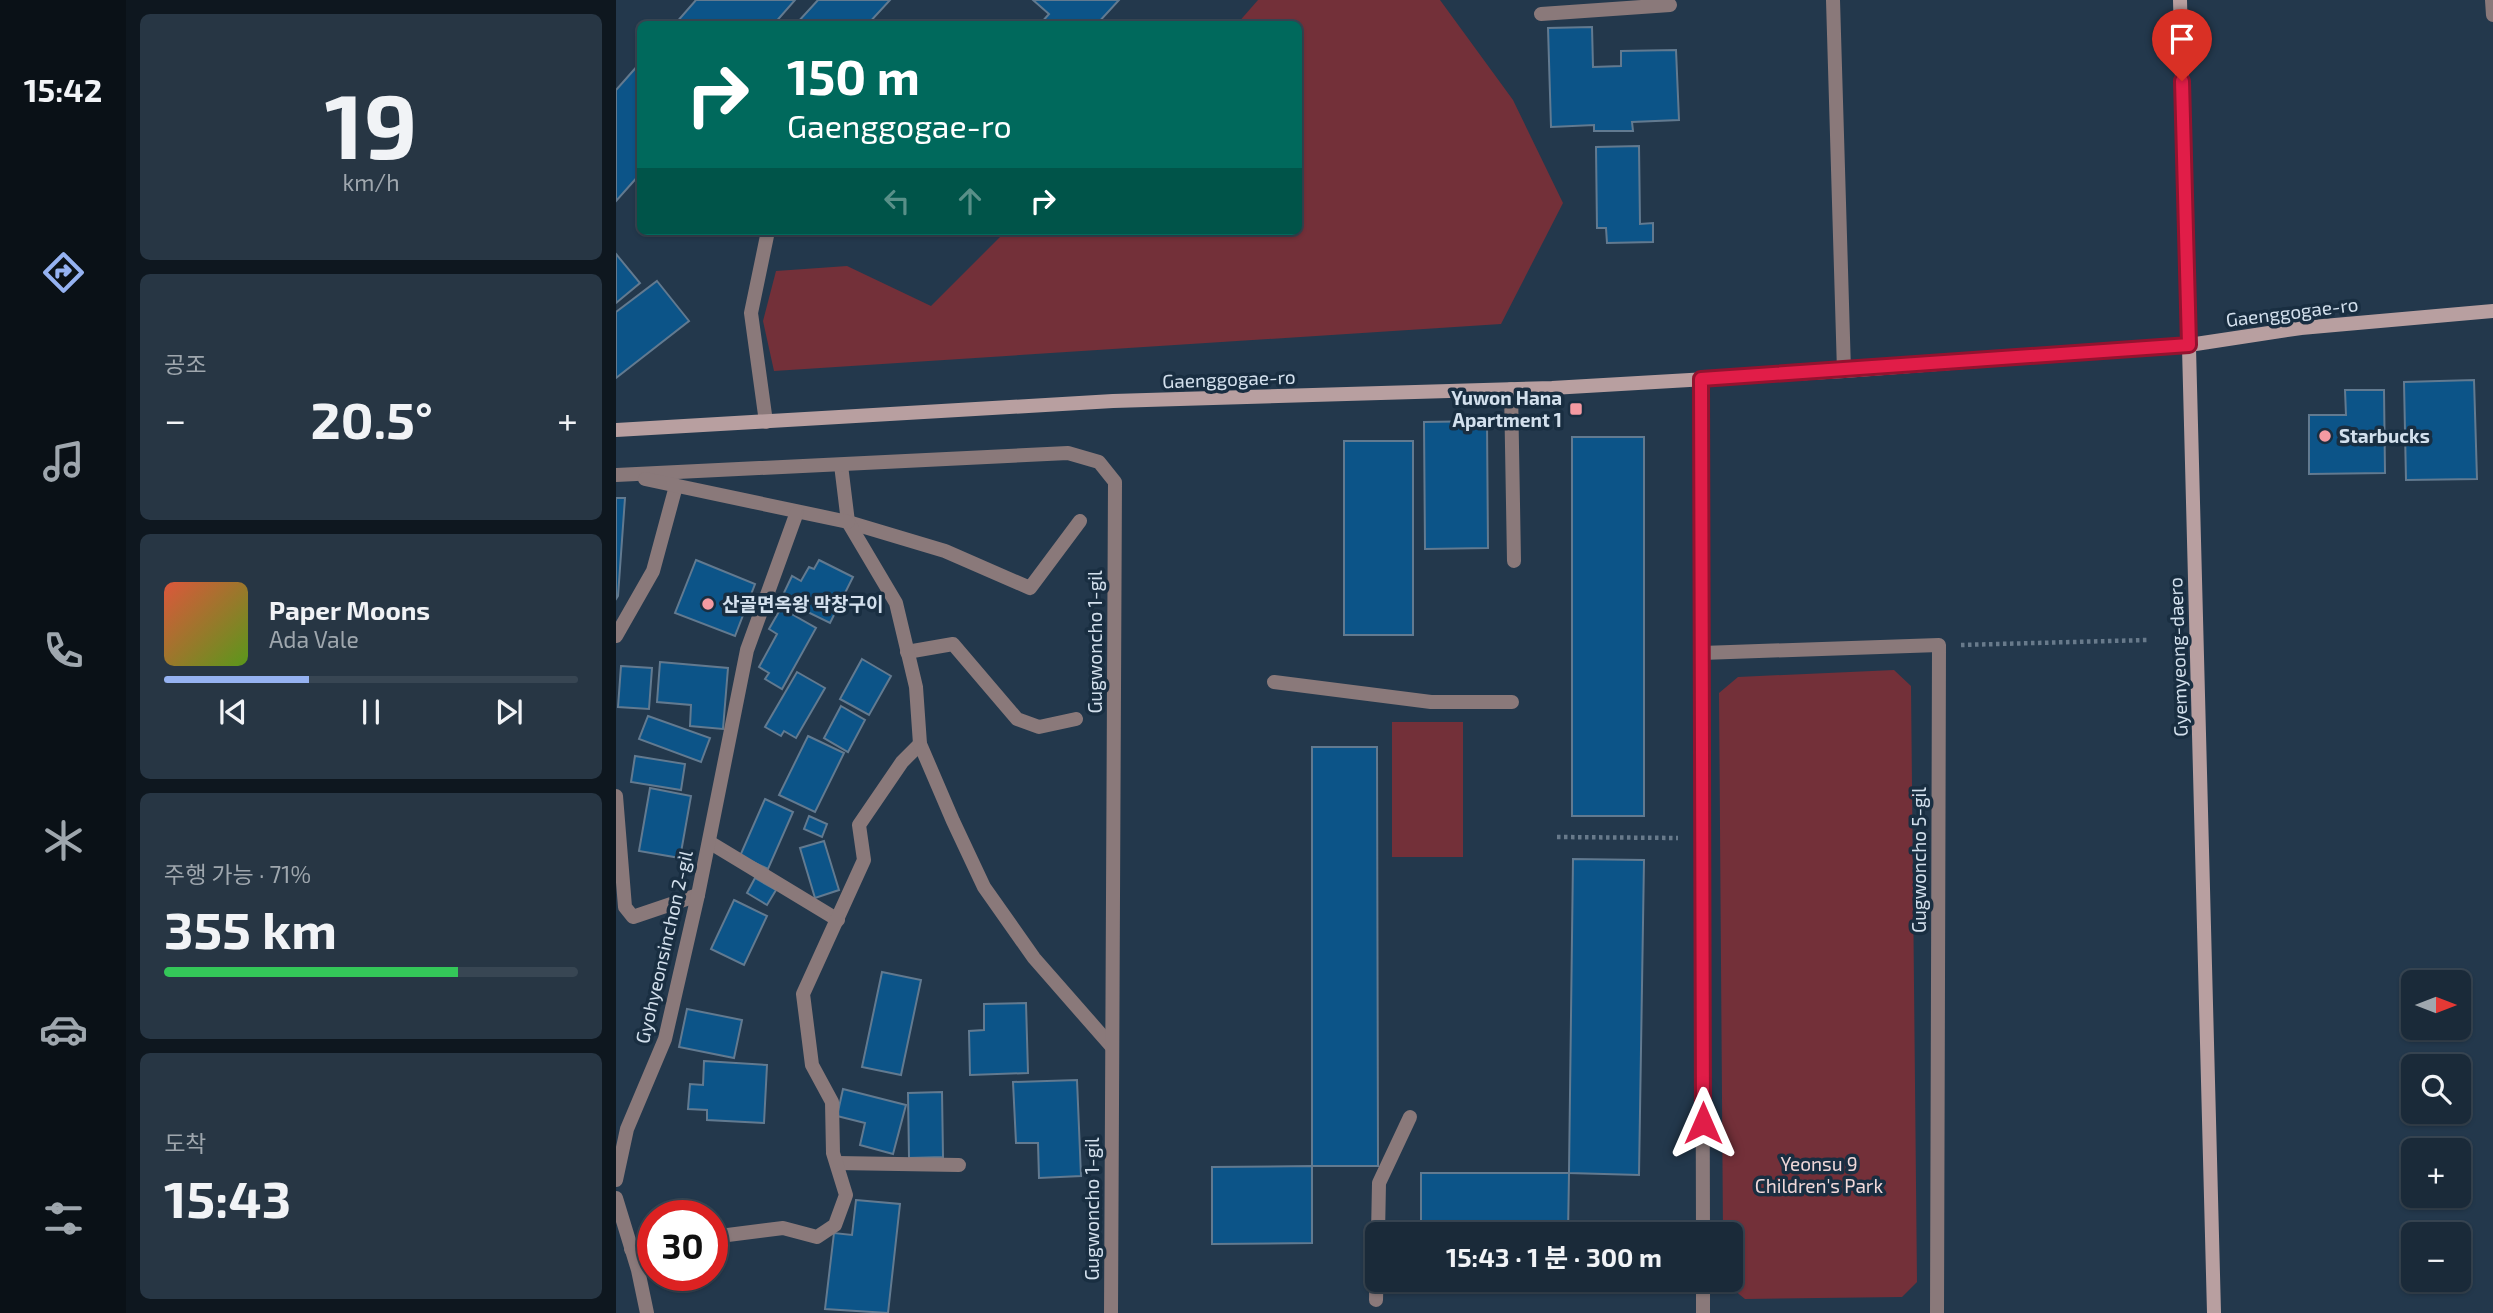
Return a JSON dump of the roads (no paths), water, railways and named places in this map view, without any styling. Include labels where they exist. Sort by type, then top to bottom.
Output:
[{"type":"street","points":[[1833,0],[1844,371]]},
{"type":"street","name":"Gyemyeong-daero","points":[[2180,0],[2214,1313]]},
{"type":"street","points":[[2492,0],[2493,15]]},
{"type":"street","points":[[1541,14],[1591,5],[1670,5]]},
{"type":"street","points":[[766,422],[751,313],[767,235]]},
{"type":"street","name":"Gaenggogae-ro","points":[[616,430],[1113,401],[1511,389],[1844,371],[2189,345],[2301,328],[2493,311]]},
{"type":"street","points":[[1701,379],[1703,1222]]},
{"type":"street","points":[[1511,389],[1514,561]]},
{"type":"street","name":"Gugwoncho 1-gil","points":[[620,475],[1068,453],[1099,462],[1115,482],[1111,1313]]},
{"type":"street","points":[[841,465],[848,523],[895,603],[916,687],[920,744],[984,887],[1034,958],[1112,1047]]},
{"type":"street","points":[[620,475],[848,523],[945,551],[1030,588],[1080,521]]},
{"type":"street","points":[[616,636],[653,571],[676,486]]},
{"type":"street","name":"Gyohyeonsinchon 2-gil","points":[[616,1180],[627,1129],[665,1040],[698,895],[747,650],[797,512]]},
{"type":"street","points":[[907,652],[953,644],[1017,719],[1039,727],[1076,719]]},
{"type":"street","name":"Gugwoncho 5-gil","points":[[1702,653],[1939,645],[1937,1313]]},
{"type":"street","points":[[1274,682],[1431,702],[1513,702]]},
{"type":"street","points":[[728,1235],[783,1228],[817,1237],[835,1225],[846,1195],[833,1153],[832,1102],[812,1065],[803,994],[864,860],[859,825],[902,762],[920,744]]},
{"type":"street","points":[[616,796],[625,907],[633,917],[698,895]]},
{"type":"street","name":"Gyohyeonsinchon 2-gil","points":[[709,842],[838,920]]},
{"type":"street","points":[[1378,1222],[1379,1183],[1410,1117]]},
{"type":"street","points":[[837,1163],[960,1165]]},
{"type":"street","points":[[616,1198],[638,1270],[647,1313]]},
{"type":"street","points":[[631,1249],[637,1248]]},
{"type":"street","points":[[1376,1292],[1376,1300]]},
{"type":"street","points":[[1703,1292],[1703,1313]]},
{"type":"place","name":"Yuwon Hana Apartment 1","points":[[1576,409]]},
{"type":"place","name":"Starbucks","points":[[2325,436]]},
{"type":"place","name":"산골면옥왕 막창구이","points":[[708,604]]},
{"type":"park label","name":"Yeonsu 9 Children's Park","points":[[1819,1175]]}]
